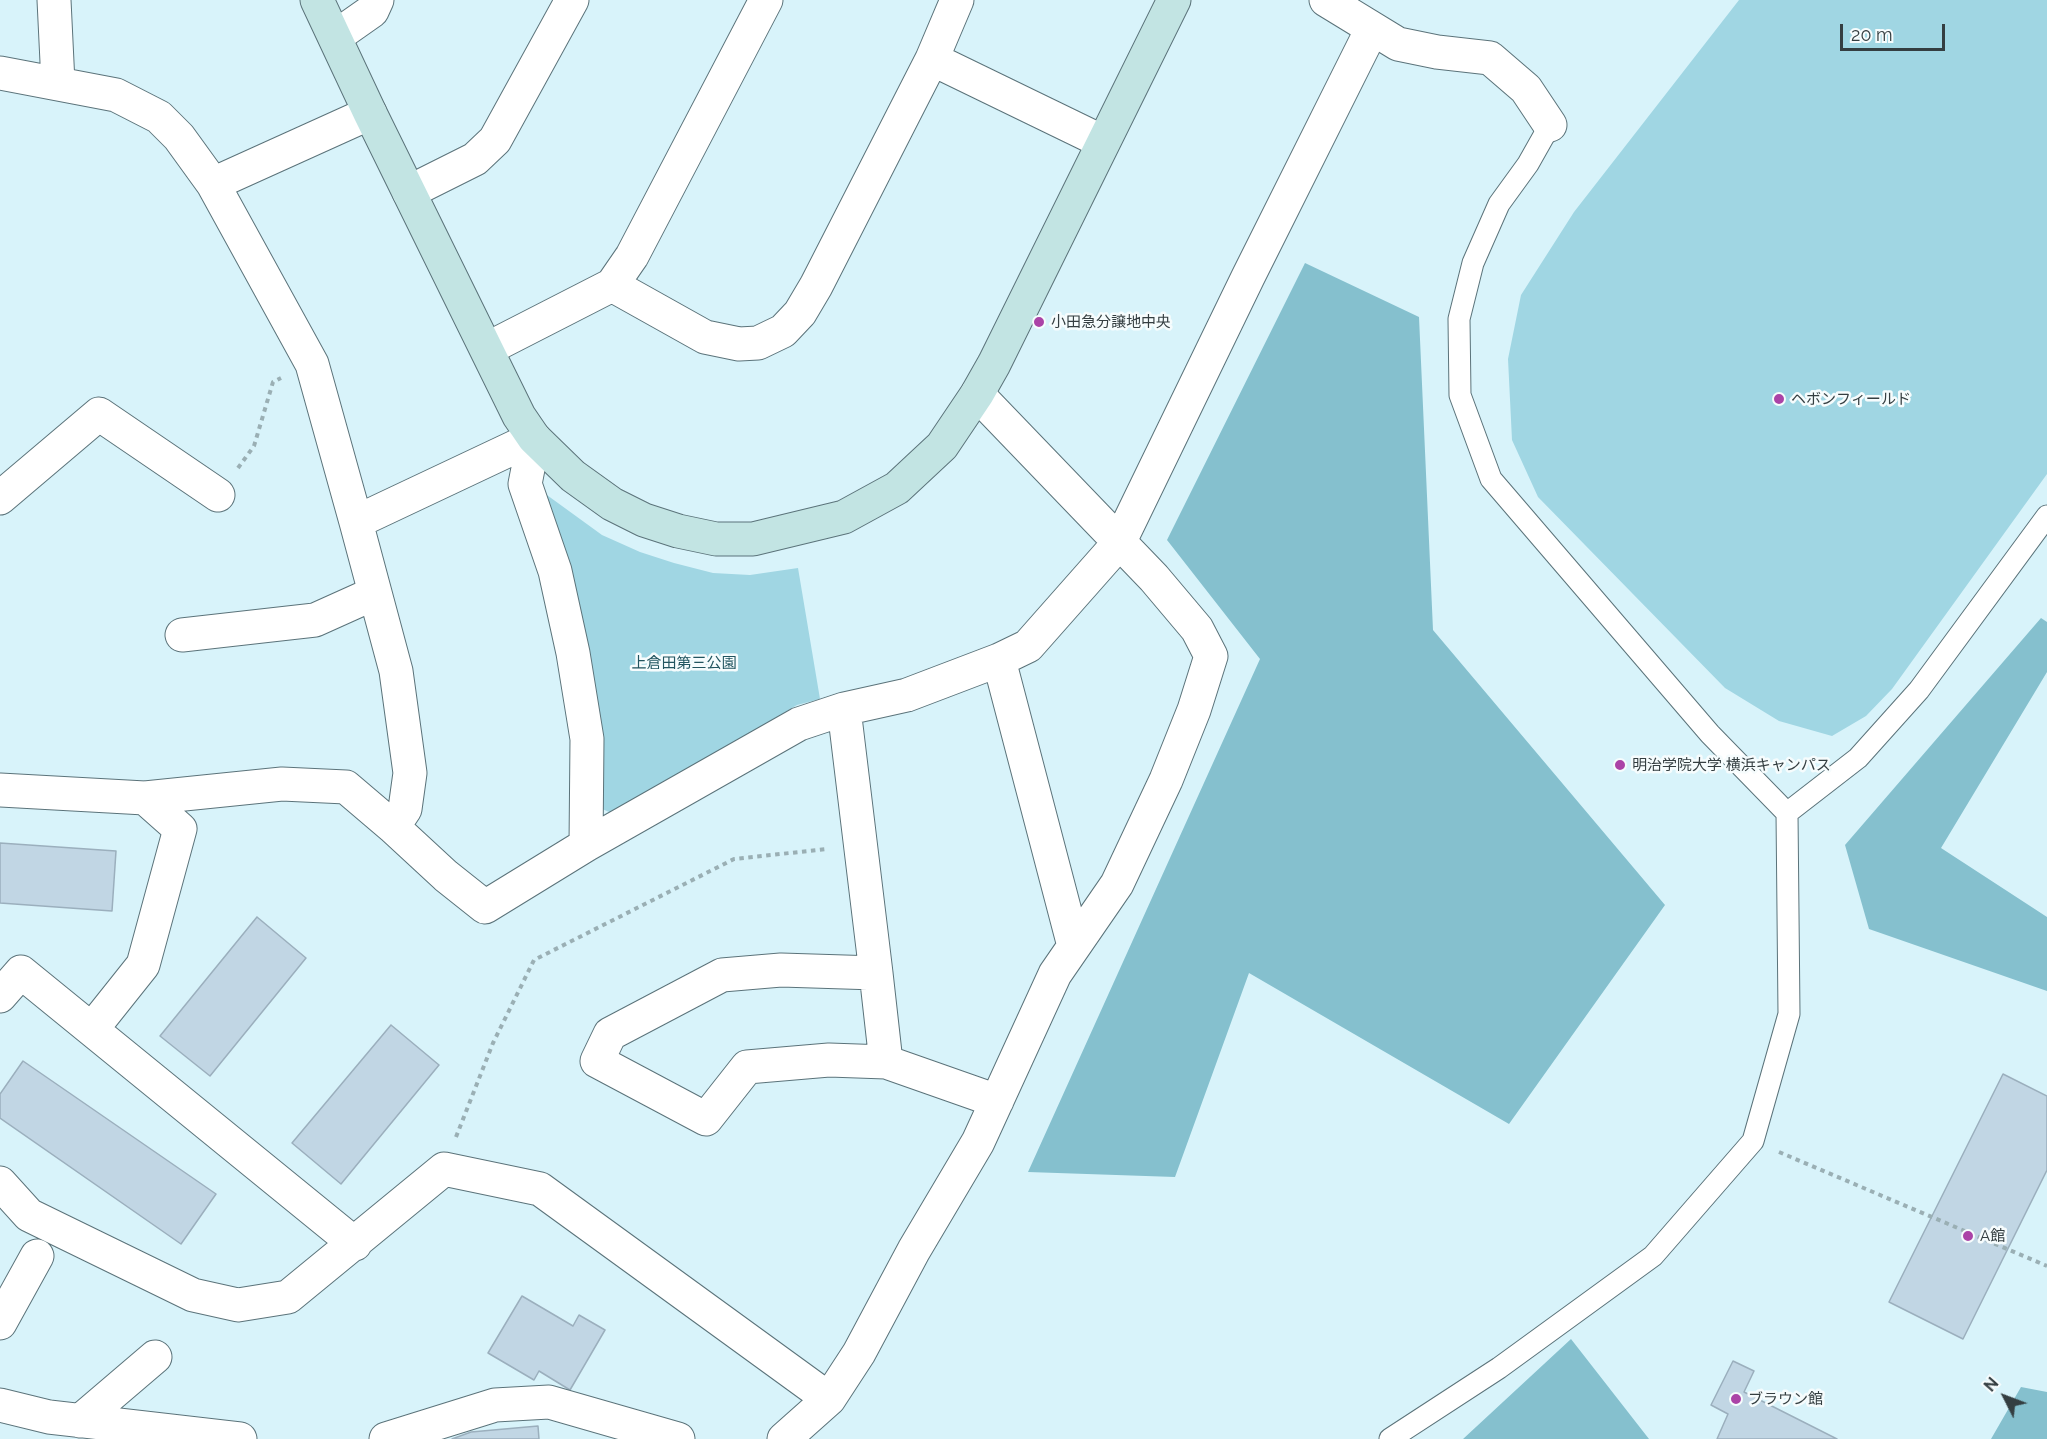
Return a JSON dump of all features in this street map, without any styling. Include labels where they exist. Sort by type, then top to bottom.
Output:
[{"type":"street","points":[[54,0],[58,83]]},
{"type":"street","points":[[317,0],[519,416],[534,438],[573,476],[612,504],[644,520],[678,531],[716,539],[753,539],[844,518],[897,488],[942,446],[994,364],[1174,0]]},
{"type":"street","points":[[335,37],[372,10],[377,0]]},
{"type":"street","points":[[409,192],[475,159],[495,140],[572,0]]},
{"type":"street","points":[[487,348],[612,285],[632,256],[766,0]]},
{"type":"street","points":[[612,285],[705,337],[739,344],[759,344],[783,331],[800,314],[816,286],[932,59],[957,0]]},
{"type":"street","points":[[1326,0],[1398,44],[1437,52],[1490,58],[1526,89],[1550,125]]},
{"type":"street","points":[[0,790],[145,798],[282,784],[346,787],[446,876],[485,907],[586,845],[799,724],[844,709],[907,695],[999,660],[1028,646],[1119,543],[1372,29]]},
{"type":"street","points":[[932,59],[1103,142]]},
{"type":"street","points":[[0,73],[116,95],[159,117],[179,137],[213,184],[312,364],[396,670],[410,773],[405,809],[393,827]]},
{"type":"street","points":[[213,184],[370,113]]},
{"type":"street","points":[[784,1439],[829,1399],[859,1353],[914,1251],[978,1142],[1055,974],[1117,884],[1161,790],[1194,710],[1211,656],[1197,629],[1154,578],[977,394]]},
{"type":"street","points":[[0,498],[99,414],[218,495]]},
{"type":"street","points":[[356,522],[534,438]]},
{"type":"street","points":[[534,438],[525,484],[555,572],[587,739],[586,845]]},
{"type":"street","points":[[182,635],[315,620],[375,593]]},
{"type":"street","points":[[999,660],[1074,946]]},
{"type":"street","points":[[844,709],[886,1062]]},
{"type":"street","points":[[92,1029],[143,965],[180,829],[145,798]]},
{"type":"street","points":[[876,973],[781,970],[722,975],[610,1034],[597,1061],[706,1119],[747,1067],[829,1060],[886,1062],[997,1101]]},
{"type":"street","points":[[0,996],[21,972],[355,1244]]},
{"type":"street","points":[[0,1183],[29,1215],[193,1295],[238,1305],[288,1297],[444,1169],[540,1189],[829,1399]]},
{"type":"street","points":[[0,1323],[37,1256]]},
{"type":"street","points":[[53,1426],[155,1357]]},
{"type":"street","points":[[386,1439],[495,1405],[549,1402],[620,1429],[678,1439]]},
{"type":"street","points":[[0,1405],[53,1426],[240,1439]]},
{"type":"lane","points":[[1390,1439],[1499,1368],[1653,1256],[1754,1141],[1789,1014],[1787,813],[1710,734],[1491,479],[1460,395],[1459,319],[1473,263],[1499,204],[1528,164],[1550,125]]},
{"type":"lane","points":[[1787,813],[1858,758],[1919,690],[2047,516]]},
{"type":"path","points":[[218,495],[254,446],[273,382],[312,364]]},
{"type":"path","points":[[444,1169],[493,1042],[534,960],[734,859],[861,846]]},
{"type":"path","points":[[1754,1141],[2047,1266]]},
{"type":"green space","name":"ヘボンフィールド","points":[[1739,0],[2047,0],[2047,474],[1892,689],[1866,716],[1832,736],[1779,721],[1725,688],[1538,497],[1512,440],[1508,359],[1521,295],[1574,212]]},
{"type":"green space","name":"上倉田第三公園","points":[[540,490],[602,535],[640,552],[674,563],[713,573],[750,575],[798,568],[820,699],[797,705],[614,814],[595,806]]},
{"type":"shaded area","points":[[1305,263],[1419,317],[1433,630],[1665,905],[1509,1124],[1249,973],[1175,1177],[1028,1172],[1260,659],[1167,540]]},
{"type":"shaded area","points":[[2041,618],[2047,622],[2047,672],[1941,848],[2047,917],[2047,991],[1869,929],[1845,845]]},
{"type":"shaded area","points":[[1571,1339],[1649,1439],[1463,1439]]},
{"type":"shaded area","points":[[2021,1387],[2047,1392],[2047,1439],[1991,1439]]},
{"type":"building","points":[[0,843],[116,851],[112,911],[0,903]]},
{"type":"building","points":[[257,917],[306,958],[210,1076],[160,1036]]},
{"type":"building","points":[[391,1025],[439,1065],[341,1184],[292,1143]]},
{"type":"building","points":[[23,1061],[216,1194],[181,1244],[0,1118],[0,1094]]},
{"type":"building","name":"A館","points":[[2003,1074],[2047,1096],[2047,1170],[1963,1339],[1889,1302]]},
{"type":"building","points":[[522,1296],[573,1326],[579,1315],[605,1330],[570,1390],[539,1371],[534,1380],[488,1353]]},
{"type":"building","name":"ブラウン館","points":[[1733,1361],[1754,1371],[1744,1392],[1837,1439],[1717,1439],[1728,1414],[1711,1405]]},
{"type":"building","points":[[538,1426],[539,1439],[452,1439],[471,1432]]},
{"type":"place","name":"小田急分譲地中央","points":[[1039,322]]},
{"type":"place","name":"ヘボンフィールド","points":[[1779,399]]},
{"type":"place","name":"明治学院大学 横浜キャンパス","points":[[1620,765]]},
{"type":"place","name":"A館","points":[[1968,1236]]},
{"type":"place","name":"ブラウン館","points":[[1736,1399]]}]
